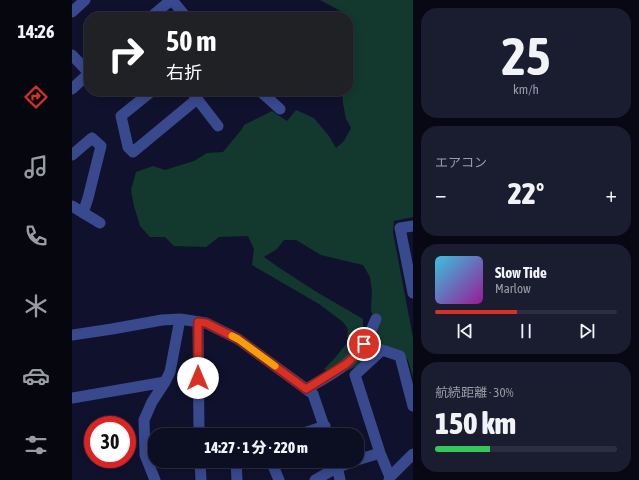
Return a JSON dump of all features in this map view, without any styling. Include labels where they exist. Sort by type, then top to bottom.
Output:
[{"type":"street","points":[[72,12],[85,0]]},
{"type":"street","points":[[157,12],[171,0],[182,12]]},
{"type":"street","points":[[72,55],[84,68]]},
{"type":"street","points":[[72,89],[84,78]]},
{"type":"street","points":[[146,96],[121,116],[128,147],[133,152],[193,96]]},
{"type":"street","points":[[195,96],[218,126]]},
{"type":"street","points":[[266,96],[280,109]]},
{"type":"street","points":[[72,155],[92,138],[101,146],[83,213]]},
{"type":"street","points":[[72,206],[100,223]]},
{"type":"street","points":[[413,226],[400,228],[413,293]]},
{"type":"street","points":[[306,389],[346,364],[356,355],[370,334],[376,319]]},
{"type":"street","points":[[72,335],[162,320],[180,320],[206,323],[238,339],[313,394],[325,428]]},
{"type":"street","points":[[155,480],[145,455],[144,420],[152,402],[170,372],[180,320]]},
{"type":"street","points":[[198,322],[199,428]]},
{"type":"street","points":[[413,406],[400,356],[382,350],[356,375],[380,453],[390,479],[413,454]]},
{"type":"street","points":[[72,398],[165,382]]},
{"type":"street","points":[[364,458],[380,453]]},
{"type":"street","points":[[200,468],[200,480]]},
{"type":"street","points":[[236,468],[237,480]]},
{"type":"street","points":[[274,468],[279,480]]},
{"type":"street","points":[[315,480],[332,468]]},
{"type":"street","points":[[338,468],[340,480]]},
{"type":"green space","points":[[320,0],[413,0],[413,217],[394,221],[393,232],[413,338],[413,378],[408,360],[400,353],[376,347],[360,365],[328,379],[348,357],[327,371],[324,369],[347,343],[348,329],[343,322],[319,304],[252,265],[254,249],[248,236],[219,237],[206,247],[174,246],[165,237],[150,237],[140,226],[134,206],[131,190],[136,172],[153,166],[165,170],[194,161],[207,153],[223,152],[244,125],[272,111],[287,121],[296,110],[314,118],[329,136],[336,148],[344,141],[351,128],[346,119],[342,96],[353,96],[354,29],[353,12],[342,12]],"holes":[[[284,240],[296,240],[321,255],[363,265],[370,277],[372,291],[371,310],[376,325],[350,354],[363,334],[363,319],[315,291],[264,257],[277,249]]]},
{"type":"slow traffic","points":[[232,336],[275,366]]},
{"type":"route","points":[[198,378],[198,322],[206,323],[238,339],[306,389],[346,364],[356,355],[364,344]]}]
